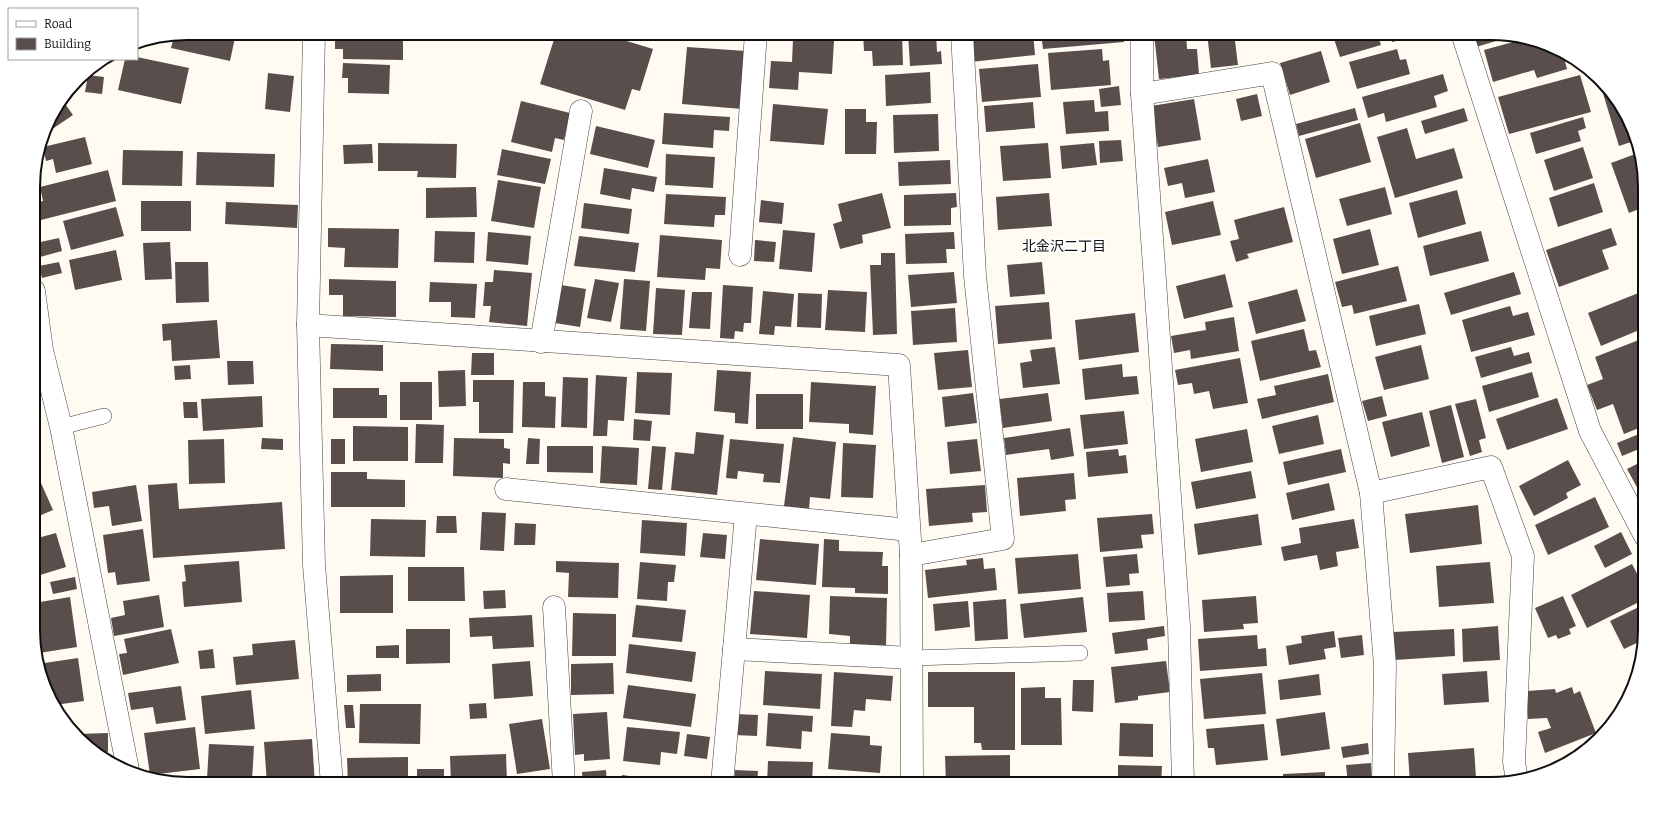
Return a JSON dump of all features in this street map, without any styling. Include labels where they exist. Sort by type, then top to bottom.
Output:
[{"type":"street","points":[[314,40],[308,325],[314,565],[331,777]]},
{"type":"street","points":[[740,255],[755,40]]},
{"type":"street","points":[[911,555],[1003,539],[975,276],[962,40]]},
{"type":"street","points":[[1142,40],[1142,94],[1179,626],[1183,777]]},
{"type":"street","points":[[1464,40],[1590,430],[1638,523]]},
{"type":"street","points":[[1142,94],[1272,73],[1371,493],[1385,665],[1384,777]]},
{"type":"street","points":[[541,342],[581,111]]},
{"type":"street","points":[[308,325],[899,366],[911,555],[912,777]]},
{"type":"street","points":[[40,335],[42,350],[61,427],[127,764]]},
{"type":"street","points":[[1371,493],[1491,466],[1523,556],[1514,762],[1516,775]]},
{"type":"street","points":[[506,489],[909,530]]},
{"type":"street","points":[[723,777],[746,514]]},
{"type":"street","points":[[554,607],[564,777]]},
{"type":"street","points":[[734,649],[912,658]]},
{"type":"lane","points":[[61,427],[104,416]]},
{"type":"lane","points":[[912,658],[1080,653]]},
{"type":"building","points":[[234,40],[230,61],[171,48],[173,41]]},
{"type":"building","points":[[335,40],[403,40],[403,60],[343,59],[343,49],[335,49]]},
{"type":"building","points":[[554,40],[623,40],[653,49],[640,91],[632,89],[625,110],[540,84]]},
{"type":"building","points":[[793,40],[834,41],[832,74],[799,72],[798,90],[769,88],[771,61],[792,62]]},
{"type":"building","points":[[863,40],[902,40],[903,65],[873,66],[872,51],[864,51]]},
{"type":"building","points":[[908,40],[936,40],[937,52],[941,51],[942,64],[910,66]]},
{"type":"building","points":[[969,40],[1034,40],[1035,55],[971,62]]},
{"type":"building","points":[[1042,40],[1124,40],[1124,42],[1043,49]]},
{"type":"building","points":[[1155,40],[1186,40],[1187,49],[1197,49],[1199,75],[1159,79]]},
{"type":"building","points":[[1208,40],[1235,40],[1238,65],[1211,68]]},
{"type":"building","points":[[1334,40],[1379,40],[1381,45],[1340,57]]},
{"type":"building","points":[[1474,40],[1496,40],[1496,41],[1476,47]]},
{"type":"building","points":[[1514,42],[1529,45],[1547,51],[1565,60],[1567,69],[1537,78],[1534,70],[1493,82],[1484,50]]},
{"type":"building","points":[[687,47],[746,51],[742,109],[682,104]]},
{"type":"building","points":[[1102,49],[1103,61],[1109,60],[1111,85],[1051,90],[1048,53]]},
{"type":"building","points":[[1397,49],[1400,60],[1406,59],[1410,74],[1357,89],[1349,62]]},
{"type":"building","points":[[1321,51],[1330,82],[1290,95],[1280,63]]},
{"type":"building","points":[[138,57],[189,68],[181,104],[118,90],[125,60],[138,60]]},
{"type":"building","points":[[343,63],[390,65],[389,94],[348,93],[348,78],[342,78]]},
{"type":"building","points":[[1038,64],[1041,97],[982,102],[979,69]]},
{"type":"building","points":[[930,72],[931,103],[886,106],[885,75]]},
{"type":"building","points":[[268,73],[294,76],[290,112],[265,109]]},
{"type":"building","points":[[1443,74],[1448,91],[1434,96],[1437,107],[1386,122],[1384,113],[1368,118],[1362,97]]},
{"type":"building","points":[[92,75],[104,77],[102,94],[85,92],[87,79]]},
{"type":"building","points":[[1580,75],[1591,112],[1509,134],[1498,97]]},
{"type":"building","points":[[1119,86],[1121,105],[1101,107],[1099,89]]},
{"type":"building","points":[[1602,92],[1623,122],[1631,142],[1619,146]]},
{"type":"building","points":[[1257,94],[1262,116],[1241,121],[1236,99]]},
{"type":"building","points":[[1194,99],[1201,140],[1158,147],[1151,106]]},
{"type":"building","points":[[1094,100],[1095,112],[1108,111],[1109,131],[1066,134],[1063,102]]},
{"type":"building","points":[[521,101],[570,113],[564,140],[555,138],[552,152],[511,142]]},
{"type":"building","points":[[1033,102],[1035,128],[986,132],[984,106]]},
{"type":"building","points":[[773,104],[828,109],[824,145],[770,141]]},
{"type":"building","points":[[66,105],[73,115],[52,129]]},
{"type":"building","points":[[1355,108],[1358,120],[1299,136],[1296,124]]},
{"type":"building","points":[[1464,108],[1468,121],[1425,134],[1421,121]]},
{"type":"building","points":[[845,109],[866,109],[866,122],[877,122],[876,154],[845,154]]},
{"type":"building","points":[[664,113],[730,117],[729,131],[714,130],[713,148],[662,144]]},
{"type":"building","points":[[938,114],[939,151],[894,153],[893,115]]},
{"type":"building","points":[[1583,117],[1586,128],[1578,131],[1581,141],[1536,154],[1530,133]]},
{"type":"building","points":[[1360,123],[1371,162],[1316,178],[1305,139]]},
{"type":"building","points":[[596,126],[655,140],[648,168],[590,154]]},
{"type":"building","points":[[1407,128],[1416,159],[1454,148],[1463,178],[1395,198],[1377,137]]},
{"type":"building","points":[[85,137],[92,164],[56,173],[53,159],[46,161],[44,153],[46,146]]},
{"type":"building","points":[[1121,140],[1123,161],[1100,163],[1099,141]]},
{"type":"building","points":[[378,143],[457,144],[456,178],[417,177],[418,171],[378,171]]},
{"type":"building","points":[[1048,143],[1051,178],[1003,181],[1000,146]]},
{"type":"building","points":[[1094,143],[1097,165],[1062,169],[1060,146]]},
{"type":"building","points":[[372,144],[373,163],[344,164],[343,145]]},
{"type":"building","points":[[1583,147],[1593,178],[1554,191],[1544,160]]},
{"type":"building","points":[[502,149],[551,159],[545,184],[497,175]]},
{"type":"building","points":[[123,150],[183,151],[182,186],[122,185]]},
{"type":"building","points":[[197,152],[275,154],[274,187],[196,185]]},
{"type":"building","points":[[666,154],[715,157],[713,188],[665,185]]},
{"type":"building","points":[[1634,154],[1638,178],[1638,209],[1629,213],[1611,163]]},
{"type":"building","points":[[1208,159],[1215,192],[1185,198],[1182,183],[1168,186],[1164,168]]},
{"type":"building","points":[[950,160],[951,184],[899,186],[898,162]]},
{"type":"building","points":[[604,168],[657,177],[654,192],[632,188],[630,200],[600,194]]},
{"type":"building","points":[[108,170],[116,201],[40,220],[40,202],[43,201],[40,187]]},
{"type":"building","points":[[498,180],[541,187],[534,228],[491,221]]},
{"type":"building","points":[[1594,183],[1603,212],[1558,227],[1549,198]]},
{"type":"building","points":[[476,187],[477,217],[426,218],[426,188]]},
{"type":"building","points":[[1385,187],[1392,214],[1347,226],[1339,199]]},
{"type":"building","points":[[1457,190],[1466,224],[1418,238],[1409,203]]},
{"type":"building","points":[[882,193],[891,228],[862,235],[863,243],[840,249],[833,224],[842,221],[838,204]]},
{"type":"building","points":[[956,193],[957,207],[951,208],[951,225],[904,226],[904,195]]},
{"type":"building","points":[[1049,193],[1052,226],[998,230],[996,197]]},
{"type":"building","points":[[666,194],[726,197],[725,215],[715,215],[714,227],[664,224]]},
{"type":"building","points":[[761,200],[784,203],[782,224],[759,222]]},
{"type":"building","points":[[141,201],[191,201],[191,231],[141,231]]},
{"type":"building","points":[[1213,201],[1221,235],[1172,245],[1165,212]]},
{"type":"building","points":[[226,202],[298,205],[297,228],[225,224]]},
{"type":"building","points":[[584,203],[632,209],[629,234],[581,228]]},
{"type":"building","points":[[116,207],[124,236],[71,250],[63,221]]},
{"type":"building","points":[[1284,207],[1293,242],[1247,254],[1249,258],[1236,262],[1230,241],[1239,239],[1234,220]]},
{"type":"building","points":[[328,228],[399,229],[398,268],[344,267],[345,248],[328,247]]},
{"type":"building","points":[[1611,228],[1617,245],[1602,250],[1609,269],[1559,287],[1546,250]]},
{"type":"building","points":[[1370,229],[1379,265],[1342,274],[1333,239]]},
{"type":"building","points":[[783,230],[815,233],[812,272],[779,269]]},
{"type":"building","points":[[435,231],[475,232],[474,263],[434,262]]},
{"type":"building","points":[[1481,231],[1489,261],[1430,276],[1423,246]]},
{"type":"building","points":[[488,232],[531,236],[528,265],[486,261]]},
{"type":"building","points":[[954,232],[955,249],[946,249],[947,263],[906,264],[905,234]]},
{"type":"building","points":[[660,235],[722,240],[720,269],[706,268],[705,280],[657,277]]},
{"type":"building","points":[[579,236],[639,243],[635,272],[574,266]]},
{"type":"building","points":[[59,238],[62,251],[40,257],[40,242]]},
{"type":"building","points":[[755,240],[776,242],[774,262],[754,261]]},
{"type":"building","points":[[170,242],[172,279],[145,280],[143,243]]},
{"type":"building","points":[[116,250],[122,280],[75,290],[69,260]]},
{"type":"building","points":[[881,253],[895,253],[897,334],[873,335],[870,265],[881,265]]},
{"type":"building","points":[[59,262],[62,273],[42,278],[40,266]]},
{"type":"building","points":[[175,262],[208,262],[209,302],[176,303]]},
{"type":"building","points":[[1042,262],[1045,294],[1010,297],[1007,265]]},
{"type":"building","points":[[1398,266],[1407,301],[1354,314],[1352,305],[1342,307],[1335,282]]},
{"type":"building","points":[[494,270],[532,273],[527,326],[489,322],[491,306],[483,306],[485,282],[493,282]]},
{"type":"building","points":[[954,272],[957,303],[911,307],[908,275]]},
{"type":"building","points":[[1514,272],[1521,294],[1451,315],[1444,293]]},
{"type":"building","points":[[1225,274],[1233,307],[1184,319],[1176,286]]},
{"type":"building","points":[[329,279],[396,281],[396,317],[343,316],[343,295],[329,295]]},
{"type":"building","points":[[595,279],[619,283],[611,322],[587,318]]},
{"type":"building","points":[[624,279],[650,281],[646,331],[620,329]]},
{"type":"building","points":[[430,282],[477,284],[475,318],[451,317],[451,302],[429,302]]},
{"type":"building","points":[[561,285],[586,289],[580,327],[555,323]]},
{"type":"building","points":[[723,285],[753,287],[751,323],[744,323],[743,332],[735,331],[734,339],[720,338]]},
{"type":"building","points":[[656,288],[685,290],[682,335],[653,334]]},
{"type":"building","points":[[1297,289],[1306,321],[1256,334],[1248,302]]},
{"type":"building","points":[[828,290],[867,292],[865,332],[825,330]]},
{"type":"building","points":[[763,291],[794,294],[791,327],[775,326],[774,335],[759,334]]},
{"type":"building","points":[[692,292],[712,292],[710,329],[689,328]]},
{"type":"building","points":[[798,293],[822,294],[821,328],[797,327]]},
{"type":"building","points":[[1638,293],[1638,331],[1601,346],[1588,313]]},
{"type":"building","points":[[1049,302],[1052,339],[998,344],[995,306]]},
{"type":"building","points":[[1419,304],[1426,334],[1376,346],[1369,316]]},
{"type":"building","points":[[1510,306],[1513,316],[1528,312],[1535,335],[1471,352],[1462,320]]},
{"type":"building","points":[[955,308],[957,342],[913,345],[911,311]]},
{"type":"building","points":[[1135,313],[1139,352],[1079,360],[1075,320]]},
{"type":"building","points":[[1234,317],[1239,351],[1191,359],[1190,350],[1174,353],[1171,336],[1206,330],[1205,322]]},
{"type":"building","points":[[217,320],[220,358],[172,361],[171,340],[163,341],[162,324]]},
{"type":"building","points":[[1304,329],[1309,351],[1316,350],[1321,367],[1260,381],[1251,341]]},
{"type":"building","points":[[1638,340],[1638,428],[1624,434],[1613,404],[1597,410],[1587,385],[1603,379],[1595,357]]},
{"type":"building","points":[[331,344],[383,345],[383,371],[330,369]]},
{"type":"building","points":[[1421,345],[1429,379],[1384,390],[1375,357]]},
{"type":"building","points":[[1055,347],[1060,384],[1023,388],[1020,363],[1032,361],[1030,350]]},
{"type":"building","points":[[1511,347],[1514,356],[1529,352],[1532,363],[1481,378],[1475,357]]},
{"type":"building","points":[[968,350],[972,387],[938,390],[934,353]]},
{"type":"building","points":[[472,353],[494,353],[494,375],[471,375]]},
{"type":"building","points":[[1240,358],[1248,403],[1213,409],[1209,391],[1194,394],[1192,383],[1178,385],[1175,370]]},
{"type":"building","points":[[227,361],[253,361],[254,384],[228,385]]},
{"type":"building","points":[[1122,364],[1123,377],[1137,376],[1139,394],[1085,400],[1082,369]]},
{"type":"building","points":[[190,365],[191,379],[175,380],[174,366]]},
{"type":"building","points":[[465,370],[466,406],[439,407],[438,371]]},
{"type":"building","points":[[717,370],[751,372],[748,424],[735,423],[735,413],[714,411]]},
{"type":"building","points":[[637,372],[672,373],[670,415],[635,413]]},
{"type":"building","points":[[1532,372],[1539,397],[1489,412],[1482,386]]},
{"type":"building","points":[[1328,374],[1334,402],[1262,419],[1257,399],[1276,395],[1274,386]]},
{"type":"building","points":[[596,375],[627,377],[624,421],[608,420],[607,436],[593,436]]},
{"type":"building","points":[[563,377],[588,378],[587,428],[561,427]]},
{"type":"building","points":[[473,380],[514,380],[513,433],[479,433],[479,402],[473,402]]},
{"type":"building","points":[[400,382],[432,382],[432,420],[400,420]]},
{"type":"building","points":[[523,382],[545,382],[545,396],[556,397],[555,428],[522,427]]},
{"type":"building","points":[[811,382],[876,386],[873,435],[849,433],[849,424],[809,422]]},
{"type":"building","points":[[333,388],[379,388],[379,395],[387,395],[387,418],[333,418]]},
{"type":"building","points":[[973,393],[977,423],[945,427],[942,397]]},
{"type":"building","points":[[1048,393],[1052,421],[1003,428],[999,399]]},
{"type":"building","points":[[756,394],[803,394],[803,429],[756,429]]},
{"type":"building","points":[[262,396],[263,427],[203,431],[201,399]]},
{"type":"building","points":[[1382,396],[1387,416],[1368,421],[1362,401]]},
{"type":"building","points":[[1557,398],[1568,429],[1507,450],[1496,419]]},
{"type":"building","points":[[1476,399],[1486,438],[1479,440],[1482,452],[1470,456],[1455,404]]},
{"type":"building","points":[[183,402],[197,402],[198,418],[184,418]]},
{"type":"building","points":[[1451,405],[1464,457],[1442,463],[1429,411]]},
{"type":"building","points":[[1124,411],[1128,444],[1084,449],[1080,415]]},
{"type":"building","points":[[1422,412],[1430,446],[1391,457],[1382,422]]},
{"type":"building","points":[[1318,415],[1324,444],[1279,454],[1272,426]]},
{"type":"building","points":[[634,419],[652,421],[650,441],[633,440]]},
{"type":"building","points":[[416,424],[444,425],[443,463],[415,463]]},
{"type":"building","points":[[353,426],[408,427],[408,461],[353,461]]},
{"type":"building","points":[[1070,428],[1074,456],[1051,460],[1049,449],[1006,455],[1004,438]]},
{"type":"building","points":[[1247,429],[1253,462],[1201,472],[1195,439]]},
{"type":"building","points":[[696,432],[724,435],[717,495],[671,490],[675,452],[694,454]]},
{"type":"building","points":[[1638,434],[1638,449],[1622,456],[1617,443]]},
{"type":"building","points":[[793,437],[836,442],[830,499],[810,497],[809,509],[784,506]]},
{"type":"building","points":[[262,438],[283,439],[283,450],[261,449]]},
{"type":"building","points":[[454,438],[504,439],[504,448],[510,449],[510,464],[503,463],[503,478],[453,476]]},
{"type":"building","points":[[528,438],[540,439],[539,464],[526,464]]},
{"type":"building","points":[[224,439],[225,483],[189,484],[188,440]]},
{"type":"building","points":[[331,439],[345,439],[345,464],[331,464]]},
{"type":"building","points":[[730,439],[784,444],[780,483],[763,482],[764,474],[738,471],[737,479],[726,478]]},
{"type":"building","points":[[977,439],[981,471],[950,474],[947,442]]},
{"type":"building","points":[[843,443],[876,445],[873,498],[841,497]]},
{"type":"building","points":[[547,446],[593,446],[593,473],[547,472]]},
{"type":"building","points":[[602,446],[639,448],[637,485],[600,483]]},
{"type":"building","points":[[652,446],[666,447],[662,490],[648,489]]},
{"type":"building","points":[[1118,449],[1119,456],[1126,455],[1128,473],[1088,477],[1086,452]]},
{"type":"building","points":[[1341,449],[1346,472],[1288,485],[1283,462]]},
{"type":"building","points":[[1568,460],[1581,485],[1566,493],[1568,498],[1534,516],[1519,486]]},
{"type":"building","points":[[1638,464],[1638,489],[1627,469]]},
{"type":"building","points":[[1251,471],[1256,498],[1196,509],[1191,482]]},
{"type":"building","points":[[331,472],[367,472],[367,479],[405,480],[405,507],[331,507]]},
{"type":"building","points":[[1074,473],[1076,499],[1065,500],[1066,511],[1020,516],[1017,478]]},
{"type":"building","points":[[40,483],[53,510],[40,515]]},
{"type":"building","points":[[177,483],[179,509],[282,502],[285,549],[153,558],[148,485]]},
{"type":"building","points":[[1329,483],[1335,510],[1292,520],[1286,493]]},
{"type":"building","points":[[136,485],[142,521],[112,526],[109,506],[94,508],[92,492]]},
{"type":"building","points":[[985,485],[987,512],[972,513],[973,522],[929,526],[926,489]]},
{"type":"building","points":[[1595,497],[1609,527],[1548,555],[1535,525]]},
{"type":"building","points":[[1478,505],[1482,544],[1410,553],[1405,514]]},
{"type":"building","points":[[482,512],[506,513],[504,551],[480,550]]},
{"type":"building","points":[[1152,514],[1154,534],[1141,535],[1143,548],[1100,552],[1097,518]]},
{"type":"building","points":[[1258,514],[1262,545],[1198,555],[1194,524]]},
{"type":"building","points":[[437,516],[456,516],[457,533],[436,533]]},
{"type":"building","points":[[371,519],[426,520],[425,557],[370,556]]},
{"type":"building","points":[[1354,519],[1359,548],[1336,552],[1338,566],[1320,570],[1317,555],[1284,561],[1281,547],[1301,543],[1299,528]]},
{"type":"building","points":[[642,520],[687,523],[685,556],[640,553]]},
{"type":"building","points":[[515,523],[536,524],[535,545],[514,545]]},
{"type":"building","points":[[143,529],[150,581],[117,585],[115,572],[108,573],[103,535]]},
{"type":"building","points":[[1621,532],[1632,554],[1605,568],[1594,546]]},
{"type":"building","points":[[56,533],[66,567],[40,575],[40,537]]},
{"type":"building","points":[[703,533],[727,535],[725,559],[700,557]]},
{"type":"building","points":[[760,539],[819,544],[816,585],[756,580]]},
{"type":"building","points":[[824,539],[839,540],[839,551],[883,552],[882,566],[888,566],[888,594],[855,593],[855,588],[822,587]]},
{"type":"building","points":[[1078,554],[1081,589],[1018,594],[1015,558]]},
{"type":"building","points":[[1137,554],[1139,573],[1129,574],[1130,585],[1106,587],[1103,557]]},
{"type":"building","points":[[983,558],[984,569],[995,568],[997,590],[928,598],[925,570],[967,565],[966,560]]},
{"type":"building","points":[[239,561],[242,602],[184,607],[182,582],[186,581],[184,565]]},
{"type":"building","points":[[556,561],[619,563],[618,598],[568,597],[569,573],[556,572]]},
{"type":"building","points":[[640,562],[676,565],[674,582],[668,582],[667,601],[637,599]]},
{"type":"building","points":[[1490,562],[1494,603],[1439,607],[1436,566]]},
{"type":"building","points":[[1632,564],[1638,576],[1638,602],[1587,628],[1571,595]]},
{"type":"building","points":[[408,567],[464,567],[465,601],[408,601]]},
{"type":"building","points":[[393,575],[393,613],[340,613],[340,576]]},
{"type":"building","points":[[75,577],[77,589],[53,594],[50,582]]},
{"type":"building","points":[[505,590],[506,608],[484,609],[483,591]]},
{"type":"building","points":[[754,591],[810,595],[807,638],[750,634]]},
{"type":"building","points":[[1143,591],[1145,620],[1109,622],[1107,593]]},
{"type":"building","points":[[159,595],[164,627],[114,636],[111,618],[125,615],[123,601]]},
{"type":"building","points":[[830,596],[887,598],[886,648],[850,647],[850,636],[829,634]]},
{"type":"building","points":[[1256,596],[1258,623],[1243,624],[1244,629],[1204,632],[1202,600]]},
{"type":"building","points":[[1563,596],[1576,626],[1569,629],[1571,634],[1558,639],[1556,635],[1548,638],[1535,608]]},
{"type":"building","points":[[70,597],[77,647],[42,653],[40,639],[40,602]]},
{"type":"building","points":[[1083,597],[1087,632],[1024,638],[1020,604]]},
{"type":"building","points":[[1006,599],[1008,639],[975,641],[973,602]]},
{"type":"building","points":[[968,601],[970,627],[935,631],[933,604]]},
{"type":"building","points":[[636,605],[686,610],[682,642],[632,637]]},
{"type":"building","points":[[1638,607],[1638,643],[1624,649],[1610,621]]},
{"type":"building","points":[[573,613],[616,614],[616,656],[572,656]]},
{"type":"building","points":[[532,615],[534,647],[493,649],[492,636],[470,637],[469,618]]},
{"type":"building","points":[[1164,626],[1165,636],[1147,639],[1148,650],[1115,654],[1112,633]]},
{"type":"building","points":[[1498,626],[1500,660],[1463,662],[1462,629]]},
{"type":"building","points":[[171,629],[179,663],[123,675],[119,654],[127,653],[124,639]]},
{"type":"building","points":[[406,629],[450,629],[450,663],[406,664]]},
{"type":"building","points":[[1454,629],[1455,656],[1395,660],[1393,632]]},
{"type":"building","points":[[1334,631],[1336,647],[1324,649],[1326,659],[1289,665],[1286,646],[1302,643],[1301,636]]},
{"type":"building","points":[[1257,635],[1258,649],[1266,648],[1267,666],[1200,671],[1198,639]]},
{"type":"building","points":[[1362,635],[1364,655],[1341,658],[1338,638]]},
{"type":"building","points":[[295,640],[299,679],[236,685],[233,657],[253,655],[252,644]]},
{"type":"building","points":[[629,644],[696,652],[692,682],[626,673]]},
{"type":"building","points":[[399,645],[399,658],[376,658],[376,646]]},
{"type":"building","points":[[213,649],[215,668],[200,669],[198,651]]},
{"type":"building","points":[[78,658],[84,701],[61,704],[51,686],[44,663]]},
{"type":"building","points":[[530,661],[533,696],[494,699],[492,664]]},
{"type":"building","points":[[1166,661],[1170,692],[1138,696],[1138,700],[1115,703],[1111,667]]},
{"type":"building","points":[[613,663],[614,694],[571,695],[571,664]]},
{"type":"building","points":[[765,671],[822,674],[820,709],[763,705]]},
{"type":"building","points":[[1487,671],[1489,702],[1444,705],[1442,674]]},
{"type":"building","points":[[834,672],[893,676],[891,701],[866,699],[865,711],[854,710],[852,727],[831,726]]},
{"type":"building","points":[[928,672],[1015,672],[1015,750],[982,750],[981,743],[974,743],[974,707],[928,707]]},
{"type":"building","points":[[1262,673],[1266,714],[1204,719],[1200,679]]},
{"type":"building","points":[[381,674],[381,691],[347,692],[347,675]]},
{"type":"building","points":[[1319,674],[1321,695],[1280,700],[1278,680]]},
{"type":"building","points":[[1073,680],[1094,680],[1093,712],[1072,711]]},
{"type":"building","points":[[628,685],[696,694],[691,727],[623,718]]},
{"type":"building","points":[[181,686],[186,720],[156,724],[153,707],[131,710],[128,693]]},
{"type":"building","points":[[1045,687],[1045,698],[1061,698],[1062,745],[1021,745],[1021,688]]},
{"type":"building","points":[[1572,687],[1574,694],[1580,691],[1596,733],[1545,753],[1538,732],[1551,728],[1547,718],[1528,719],[1527,691],[1555,689],[1556,693]]},
{"type":"building","points":[[251,690],[255,729],[205,734],[201,696]]},
{"type":"building","points":[[486,703],[487,718],[470,719],[469,704]]},
{"type":"building","points":[[360,704],[421,704],[420,744],[359,743]]},
{"type":"building","points":[[344,705],[353,705],[355,728],[346,728]]},
{"type":"building","points":[[607,712],[610,759],[584,761],[584,754],[575,755],[573,714]]},
{"type":"building","points":[[1325,712],[1330,749],[1281,756],[1276,719]]},
{"type":"building","points":[[768,713],[813,716],[812,732],[802,731],[801,749],[766,746]]},
{"type":"building","points":[[735,714],[758,715],[757,736],[734,735]]},
{"type":"building","points":[[542,719],[550,769],[517,774],[509,724]]},
{"type":"building","points":[[1120,723],[1153,724],[1153,757],[1119,756]]},
{"type":"building","points":[[1264,724],[1268,760],[1216,765],[1214,748],[1208,748],[1206,729]]},
{"type":"building","points":[[195,727],[200,769],[159,774],[150,772],[144,733]]},
{"type":"building","points":[[627,727],[680,732],[677,754],[661,752],[660,765],[623,761]]},
{"type":"building","points":[[108,733],[108,752],[98,747],[83,734]]},
{"type":"building","points":[[831,733],[870,736],[870,745],[882,746],[880,773],[828,769]]},
{"type":"building","points":[[687,734],[710,737],[707,759],[684,756]]},
{"type":"building","points":[[312,739],[315,777],[266,777],[264,742]]},
{"type":"building","points":[[1368,743],[1369,754],[1343,758],[1341,747]]},
{"type":"building","points":[[209,744],[254,746],[252,777],[207,777]]},
{"type":"building","points":[[1474,748],[1476,777],[1410,777],[1408,753]]},
{"type":"building","points":[[506,754],[507,777],[451,777],[450,756]]},
{"type":"building","points":[[1010,755],[1010,777],[946,777],[945,756]]},
{"type":"building","points":[[408,757],[408,777],[348,777],[347,758]]},
{"type":"building","points":[[768,761],[813,762],[812,777],[767,777]]},
{"type":"building","points":[[1371,763],[1372,777],[1347,777],[1346,765]]},
{"type":"building","points":[[1118,765],[1162,766],[1161,777],[1118,777]]},
{"type":"building","points":[[417,769],[444,769],[444,777],[417,777]]},
{"type":"building","points":[[606,770],[606,777],[582,777],[582,772]]},
{"type":"building","points":[[735,770],[758,771],[758,777],[734,777]]},
{"type":"building","points":[[1325,772],[1325,777],[1283,777],[1283,774]]},
{"type":"building","points":[[622,775],[637,777],[622,777]]},
{"type":"district","name":"北金沢二丁目","points":[[1064,246]]}]
